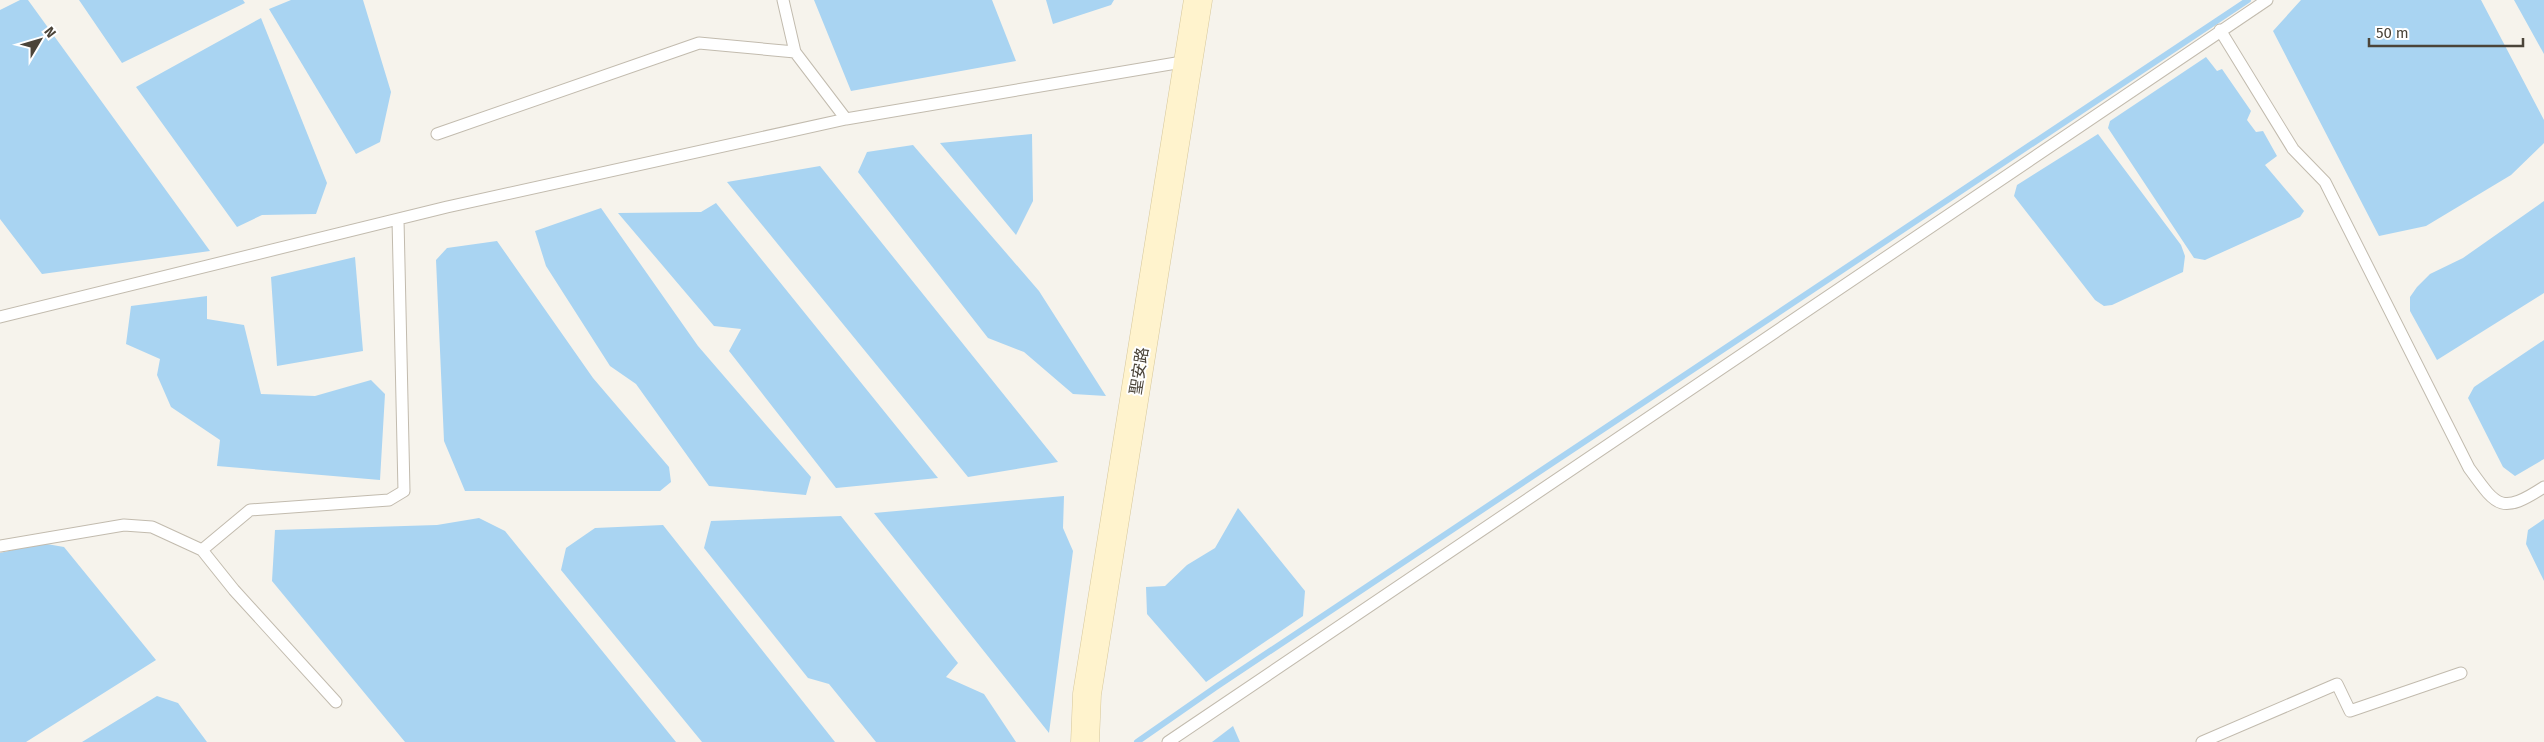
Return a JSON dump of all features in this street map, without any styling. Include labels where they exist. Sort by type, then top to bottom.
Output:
[{"type":"street","name":"聖安路","points":[[1085,742],[1087,694],[1190,61],[1198,0]]},
{"type":"lane","points":[[783,0],[795,52],[846,119]]},
{"type":"lane","points":[[1168,742],[2267,0]]},
{"type":"lane","points":[[2220,30],[2293,149],[2325,182],[2469,468],[2491,498],[2499,504],[2515,503],[2544,487]]},
{"type":"lane","points":[[437,134],[699,43],[795,52]]},
{"type":"lane","points":[[0,317],[398,219],[846,119],[1190,61]]},
{"type":"lane","points":[[202,550],[250,510],[390,500],[404,491],[398,219]]},
{"type":"lane","points":[[0,546],[124,525],[152,528],[202,550],[234,590],[336,702]]},
{"type":"lane","points":[[2202,742],[2337,684],[2350,711],[2461,674]]},
{"type":"water","points":[[20,0],[28,0],[210,251],[42,274],[0,219],[0,10]]},
{"type":"water","points":[[79,0],[243,0],[245,3],[122,63]]},
{"type":"water","points":[[291,0],[363,0],[391,92],[380,142],[356,154],[269,9]]},
{"type":"water","points":[[814,0],[992,0],[1016,61],[851,91]]},
{"type":"water","points":[[1046,0],[1114,0],[1111,5],[1053,24]]},
{"type":"water","points":[[2301,0],[2481,0],[2544,120],[2544,143],[2511,175],[2426,226],[2379,236],[2273,31]]},
{"type":"water","points":[[2514,0],[2544,0],[2544,54]]},
{"type":"water","points":[[261,18],[327,183],[316,214],[262,215],[237,227],[136,87]]},
{"type":"water","points":[[2206,57],[2217,71],[2222,69],[2251,111],[2247,120],[2256,132],[2263,131],[2277,156],[2265,165],[2304,211],[2300,217],[2205,260],[2194,258],[2108,128],[2110,121]]},
{"type":"water","points":[[1032,134],[1033,201],[1016,235],[940,143]]},
{"type":"water","points":[[2098,134],[2181,245],[2185,256],[2183,272],[2112,305],[2104,306],[2095,300],[2014,196],[2017,185]]},
{"type":"water","points":[[913,145],[1039,291],[1106,396],[1073,394],[1024,352],[988,338],[858,172],[867,152]]},
{"type":"water","points":[[820,166],[1058,462],[968,477],[727,182]]},
{"type":"water","points":[[2544,201],[2544,293],[2437,360],[2410,311],[2410,297],[2430,274],[2463,258]]},
{"type":"water","points":[[716,203],[938,478],[836,488],[729,351],[741,329],[714,326],[618,213],[701,212]]},
{"type":"water","points":[[601,208],[698,346],[811,477],[806,495],[709,486],[636,384],[610,366],[546,266],[535,231]]},
{"type":"water","points":[[497,241],[593,378],[669,467],[671,482],[660,491],[465,491],[444,441],[436,260],[447,248]]},
{"type":"water","points":[[355,257],[363,351],[277,366],[271,277]]},
{"type":"water","points":[[207,296],[207,319],[244,325],[261,394],[315,396],[371,380],[385,394],[380,480],[217,466],[220,440],[171,407],[157,375],[160,359],[126,344],[131,306]]},
{"type":"water","points":[[2544,340],[2544,459],[2515,476],[2503,467],[2468,398],[2474,387]]},
{"type":"water","points":[[1064,496],[1063,528],[1073,551],[1049,733],[874,513]]},
{"type":"water","points":[[1238,508],[1305,591],[1303,616],[1206,682],[1147,614],[1146,587],[1165,586],[1187,565],[1215,548]]},
{"type":"water","points":[[841,516],[958,663],[946,677],[984,694],[1016,742],[876,742],[829,684],[808,678],[704,548],[711,521]]},
{"type":"water","points":[[479,518],[505,531],[676,742],[405,742],[272,581],[275,530],[437,525]]},
{"type":"water","points":[[2544,519],[2544,581],[2526,544],[2528,530]]},
{"type":"water","points":[[663,525],[835,742],[702,742],[561,570],[566,548],[595,528]]},
{"type":"water","points":[[41,543],[64,547],[156,660],[26,742],[0,742],[0,553]]},
{"type":"water","points":[[157,696],[178,703],[207,742],[82,742]]},
{"type":"water","points":[[1233,726],[1240,742],[1212,742]]},
{"type":"waterway","points":[[1137,742],[1216,687],[2248,0]]}]
